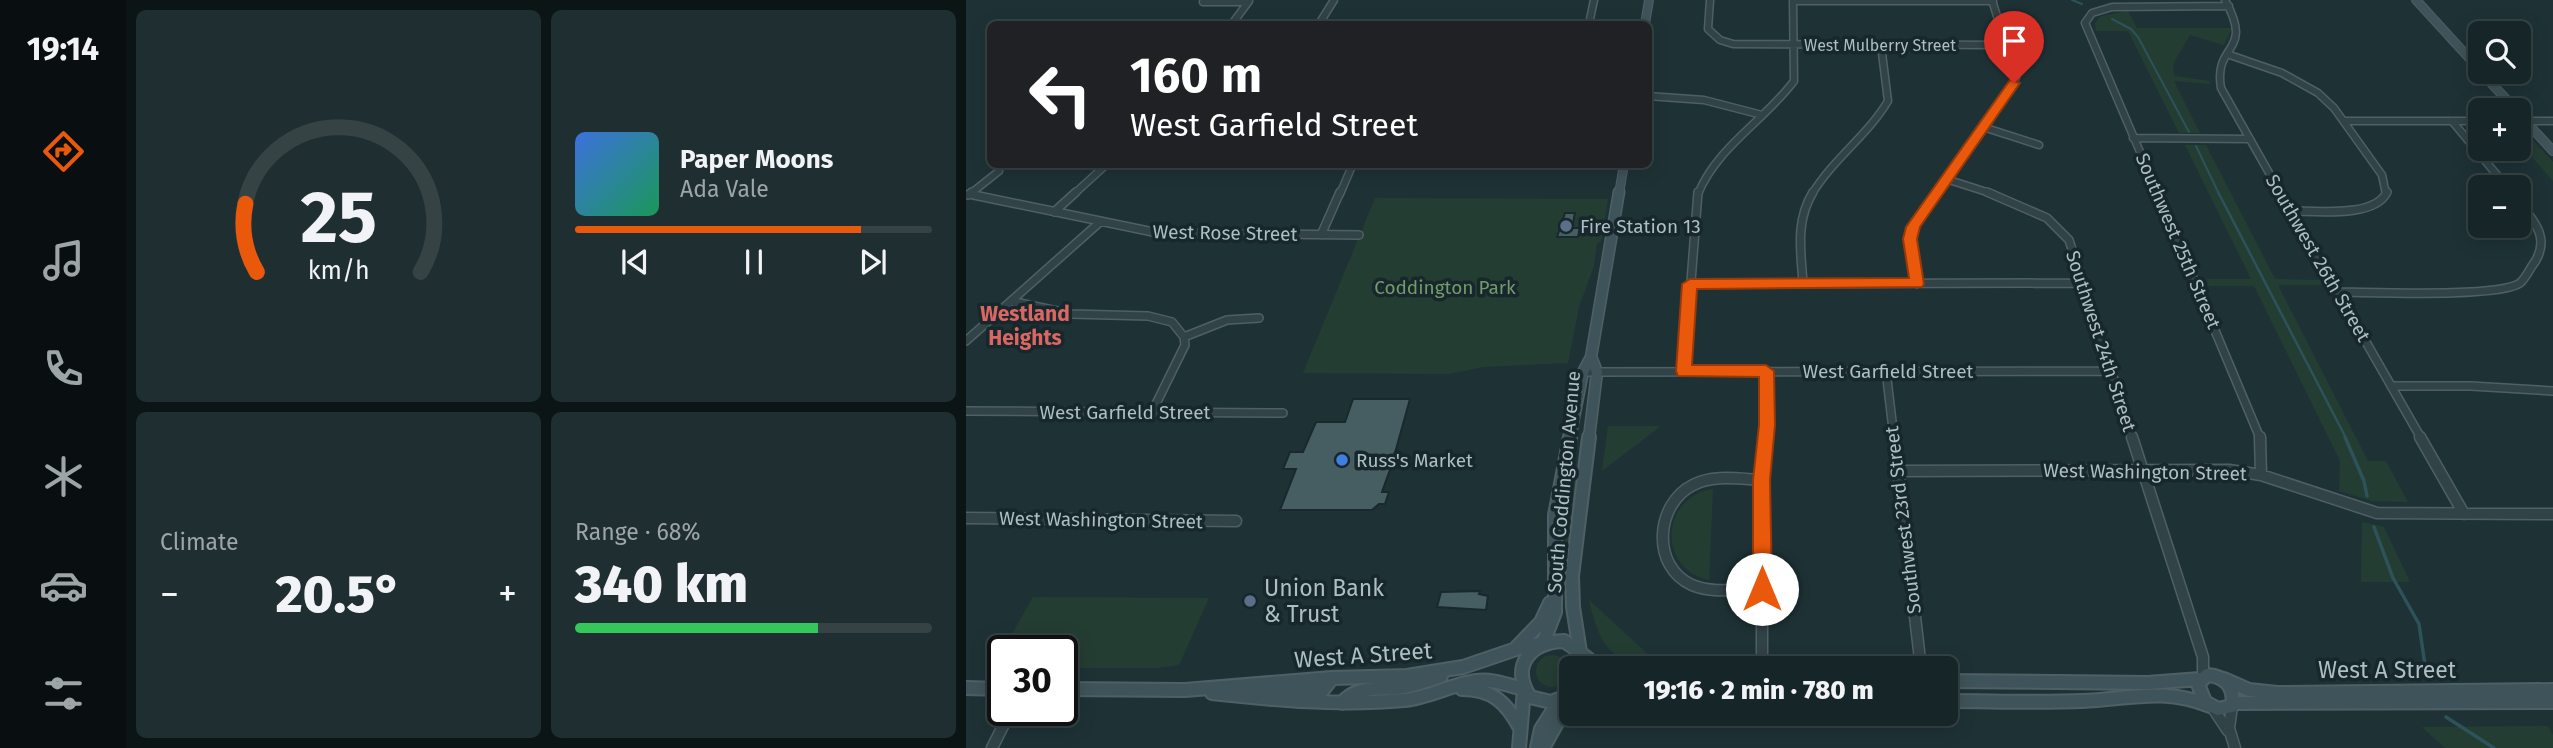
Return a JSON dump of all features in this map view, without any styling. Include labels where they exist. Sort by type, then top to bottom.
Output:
[{"type":"main road","points":[[1646,21],[1649,0]]},
{"type":"main road","points":[[2416,0],[2468,57]]},
{"type":"main road","points":[[2493,84],[2505,98]]},
{"type":"main road","points":[[2531,130],[2553,151]]},
{"type":"main road","name":"South Coddington Avenue","points":[[1524,690],[1521,681],[1522,664],[1542,643],[1555,612],[1555,514],[1583,372],[1591,357],[1623,168]]},
{"type":"main road","name":"South Coddington Avenue","points":[[1582,656],[1573,607],[1572,576],[1597,372],[1591,357]]},
{"type":"main road","points":[[1514,650],[1532,633],[1548,611],[1553,583]]},
{"type":"main road","points":[[1542,643],[1564,640],[1580,656]]},
{"type":"main road","name":"West A Street","points":[[1078,689],[1315,691],[1327,687],[1332,678],[1406,676],[1463,667],[1542,643]]},
{"type":"main road","points":[[1342,703],[1349,694],[1357,691],[1405,687],[1463,667]]},
{"type":"main road","points":[[2211,707],[2198,690],[2211,678],[2234,693],[2233,705]]},
{"type":"main road","name":"West A Street","points":[[1958,681],[2148,682],[2211,678],[2265,692],[2553,690]]},
{"type":"main road","name":"West A Street","points":[[1185,690],[1307,703],[1342,703],[1407,700],[1488,680],[1524,690],[1538,702],[1559,702]]},
{"type":"main road","points":[[966,688],[987,689]]},
{"type":"main road","points":[[1449,690],[1490,691],[1503,700],[1520,728]]},
{"type":"main road","points":[[1519,748],[1524,690]]},
{"type":"main road","points":[[1958,701],[2086,701],[2162,692],[2184,695],[2211,707]]},
{"type":"main road","name":"West A Street","points":[[2211,707],[2223,710],[2251,701],[2553,702]]},
{"type":"main road","points":[[1537,748],[1541,729],[1559,710]]},
{"type":"main road","points":[[1543,748],[1559,719]]},
{"type":"street","points":[[1321,21],[1334,0]]},
{"type":"street","points":[[1590,21],[1594,0]]},
{"type":"street","name":"West Mulberry Street","points":[[1710,0],[1708,29],[1718,41],[1740,45],[2007,46]]},
{"type":"street","points":[[1203,2],[1249,1]]},
{"type":"street","points":[[1234,21],[1249,1]]},
{"type":"street","points":[[1684,371],[1699,187],[1710,168],[1794,81],[1793,1],[1992,1],[2016,78],[1910,234],[1917,284]]},
{"type":"street","name":"Southwest 25th Street","points":[[2227,3],[2119,6],[2092,13],[2086,18],[2085,27],[2256,423],[2261,442],[2261,475]]},
{"type":"street","name":"Southwest 26th Street","points":[[2227,3],[2238,20],[2240,32],[2219,67],[2219,81],[2464,514]]},
{"type":"street","points":[[1802,284],[1800,228],[1805,207],[1817,188],[1888,101],[1881,45]]},
{"type":"street","points":[[2227,54],[2282,73],[2308,86],[2327,100],[2385,180],[2386,196],[2375,206],[2363,210],[2291,211]]},
{"type":"street","points":[[1652,96],[1704,100],[1762,115]]},
{"type":"street","points":[[2344,121],[2468,121]]},
{"type":"street","points":[[2452,121],[2497,175]]},
{"type":"street","points":[[2531,121],[2553,121]]},
{"type":"street","points":[[1983,127],[2039,145]]},
{"type":"street","points":[[2133,138],[2250,138]]},
{"type":"street","points":[[1054,212],[1103,168]]},
{"type":"street","points":[[1321,235],[1351,168]]},
{"type":"street","points":[[968,195],[999,172]]},
{"type":"street","name":"Southwest 24th Street","points":[[1946,179],[2036,210],[2053,220],[2069,240],[2211,678]]},
{"type":"street","name":"West Rose Street","points":[[968,195],[1167,234],[1359,235]]},
{"type":"street","points":[[2337,292],[2491,291],[2519,284],[2540,256],[2543,242],[2537,224],[2531,217]]},
{"type":"street","points":[[966,341],[1100,222]]},
{"type":"street","points":[[1690,284],[2082,284]]},
{"type":"street","points":[[1011,301],[1071,314],[1163,318],[1172,322],[1184,337],[1183,354],[1152,412]]},
{"type":"street","points":[[1184,337],[1227,320],[1259,318]]},
{"type":"street","points":[[1762,656],[1762,480],[1767,425],[1766,371]]},
{"type":"street","name":"Southwest 23rd Street","points":[[1886,371],[1920,656]]},
{"type":"street","name":"West Garfield Street","points":[[1583,372],[2110,371]]},
{"type":"street","points":[[2391,386],[2471,386],[2553,391]]},
{"type":"street","name":"West Garfield Street","points":[[966,411],[1283,413]]},
{"type":"street","name":"West Washington Street","points":[[1898,471],[2229,470],[2261,475],[2377,513],[2553,514]]},
{"type":"street","points":[[1762,480],[1703,481],[1684,490],[1669,507],[1663,544],[1668,565],[1675,574],[1693,586],[1762,589]]},
{"type":"street","name":"West Washington Street","points":[[966,519],[1236,522]]},
{"type":"street","points":[[2233,705],[2233,742]]},
{"type":"street","points":[[2211,707],[2233,742]]},
{"type":"street","points":[[992,748],[1003,726]]},
{"type":"green space","points":[[2128,11],[2137,28],[2232,28],[2224,45],[2190,35],[2173,64],[2174,76],[2210,81],[2211,84],[2174,81],[2200,133],[2179,133],[2128,31],[2096,31],[2095,23],[2101,16]]},
{"type":"green space","points":[[2531,138],[2553,162],[2553,181],[2531,156]]},
{"type":"green space","points":[[2185,145],[2206,145],[2275,279],[2320,280],[2323,285],[2278,285],[2368,461],[2386,461],[2408,502],[2372,501],[2339,491],[2340,461],[2254,286],[2209,286],[2206,279],[2251,279]]},
{"type":"green space","name":"Coddington Park","points":[[1375,198],[1608,199],[1601,242],[1597,243],[1594,266],[1579,307],[1568,363],[1483,367],[1449,374],[1303,373]]},
{"type":"green space","points":[[1608,426],[1661,426],[1602,471]]},
{"type":"green space","points":[[1572,457],[1576,457],[1578,483],[1567,556],[1567,593],[1559,595],[1562,527]]},
{"type":"green space","points":[[1713,489],[1709,580],[1692,573],[1680,562],[1673,548],[1672,533],[1675,518],[1683,505],[1695,495]]},
{"type":"green space","points":[[2362,522],[2384,527],[2410,582],[2361,582]]},
{"type":"green space","points":[[1033,597],[1209,598],[1179,665],[1156,668],[1078,668],[1078,635],[1011,635]]},
{"type":"green space","points":[[1589,600],[1650,656],[1618,656],[1603,641]]},
{"type":"green space","points":[[1546,656],[1558,656],[1559,685],[1546,686],[1537,677],[1537,665]]},
{"type":"green space","points":[[2548,726],[2553,735],[2553,748],[2445,748],[2422,727]]},
{"type":"building","name":"Fire Station 13","points":[[1565,213],[1575,213],[1572,228],[1580,228],[1578,237],[1557,237]]},
{"type":"building","name":"Russ's Market","points":[[1353,399],[1410,399],[1395,453],[1400,453],[1395,467],[1391,467],[1382,492],[1389,492],[1385,504],[1379,504],[1372,510],[1280,510],[1296,469],[1283,469],[1290,452],[1303,452],[1316,422],[1345,422]]},
{"type":"building","points":[[1480,591],[1479,594],[1488,596],[1486,610],[1437,607],[1441,592]]},
{"type":"waterway","points":[[2072,0],[2082,4]]},
{"type":"waterway","points":[[2112,19],[2131,29],[2138,37],[2189,132]]},
{"type":"waterway","points":[[2196,146],[2219,193]]},
{"type":"waterway","points":[[2219,193],[2346,438]]},
{"type":"waterway","points":[[2345,437],[2364,481],[2367,496]]},
{"type":"waterway","points":[[2374,527],[2393,578],[2419,624],[2426,672]]},
{"type":"waterway","points":[[2446,717],[2494,748]]},
{"type":"place","name":"Fire Station 13","points":[[1566,226]]},
{"type":"place","name":"Russ's Market","points":[[1342,460]]},
{"type":"place","name":"Union Bank & Trust","points":[[1250,601]]},
{"type":"district","name":"Westland Heights","points":[[1025,326]]},
{"type":"route","points":[[1762,589],[1762,465],[1767,425],[1766,371],[1684,371],[1690,284],[1917,284],[1910,239],[1913,227],[2014,83]]}]
